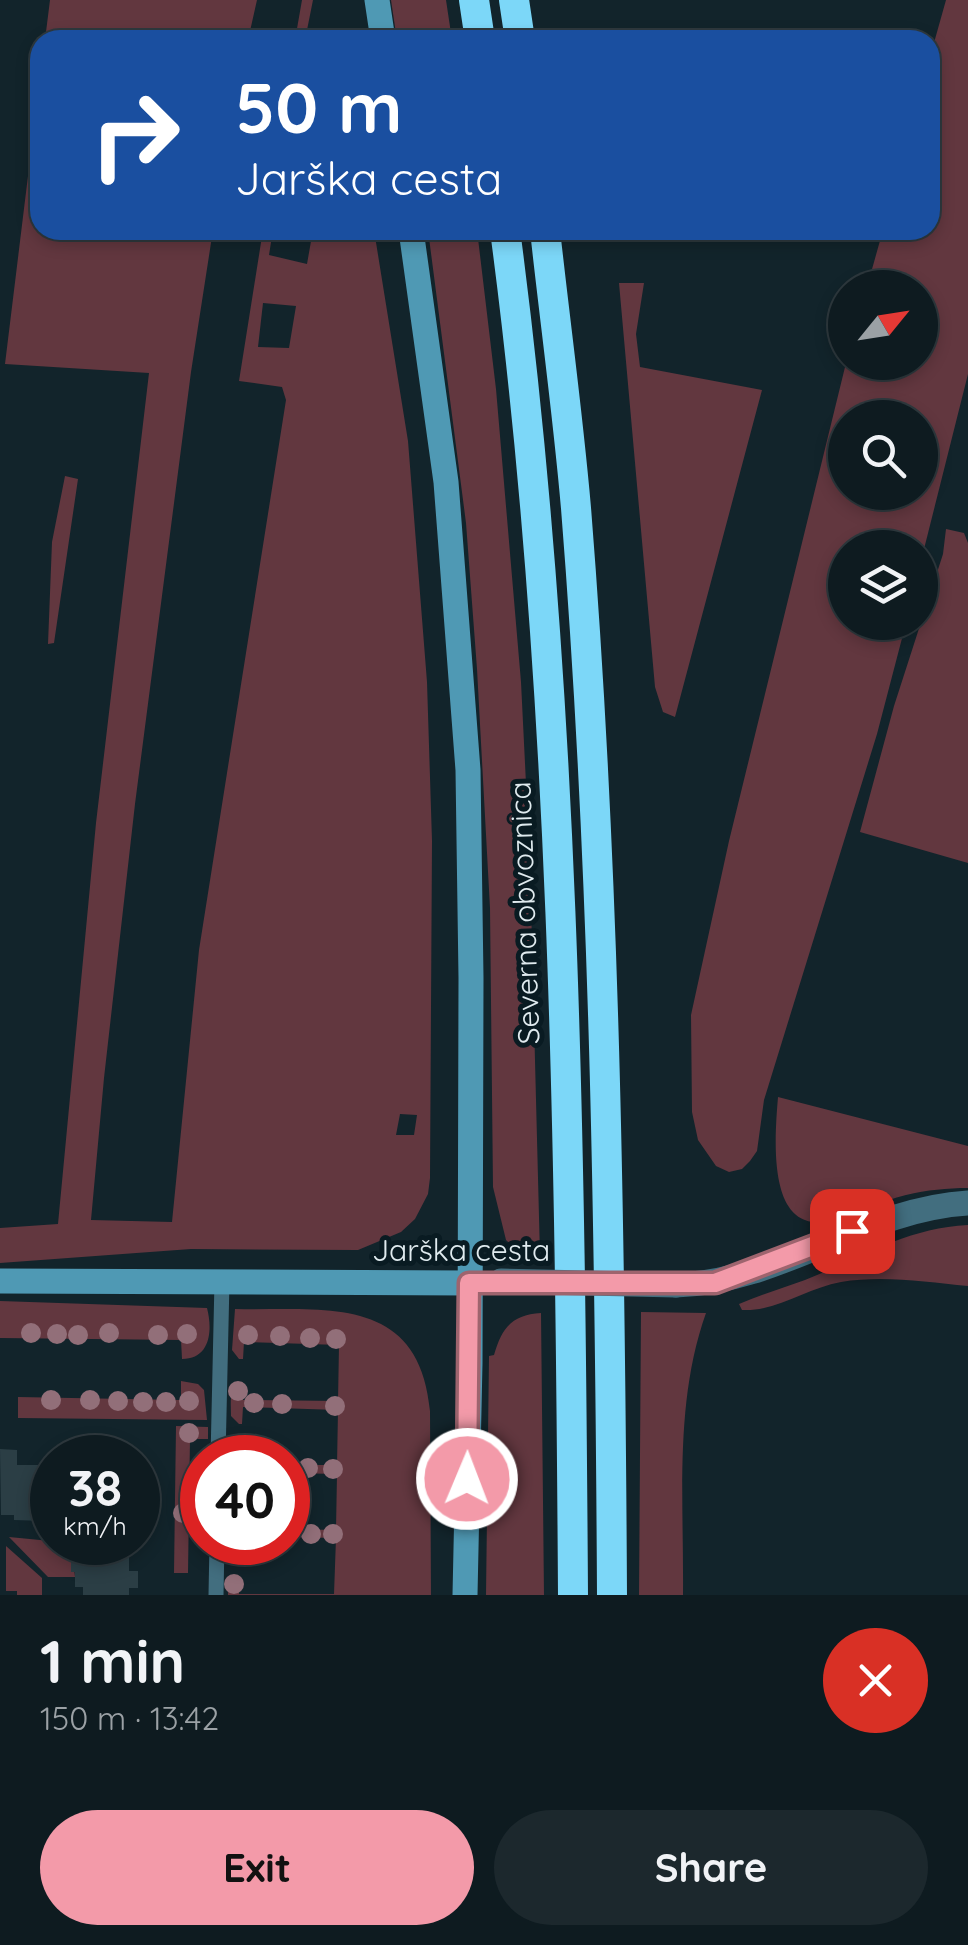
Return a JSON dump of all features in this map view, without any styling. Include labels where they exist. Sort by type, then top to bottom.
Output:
[{"type":"highway","points":[[474,0],[478,30]]},
{"type":"highway","points":[[514,0],[518,30]]},
{"type":"highway","name":"Severna obvoznica","points":[[506,240],[536,509],[550,702],[570,1244],[573,1595]]},
{"type":"highway","points":[[546,240],[576,505],[594,775],[611,1250],[612,1595]]},
{"type":"street","points":[[377,0],[381,30]]},
{"type":"street","points":[[412,240],[446,482],[468,770],[471,978],[464,1595]]},
{"type":"street","name":"Jarška cesta","points":[[0,1282],[715,1283],[885,1219],[934,1206],[968,1203]]},
{"type":"lane","points":[[219,1435],[222,1281]]},
{"type":"lane","points":[[216,1565],[216,1595]]},
{"type":"shaded area","points":[[50,0],[257,0],[250,30],[46,30]]},
{"type":"shaded area","points":[[302,0],[313,0],[307,30],[297,30]]},
{"type":"shaded area","points":[[391,0],[446,0],[450,30],[396,30]]},
{"type":"shaded area","points":[[946,0],[968,0],[968,374],[938,493],[938,400],[837,400],[842,380],[938,380],[938,270],[872,270],[880,240],[940,240],[938,30]]},
{"type":"shaded area","points":[[30,160],[30,240],[211,240],[135,804],[91,1220],[172,1222],[199,950],[286,400],[282,387],[239,381],[261,240],[271,240],[269,255],[307,264],[311,240],[376,240],[408,441],[427,682],[432,841],[428,1194],[415,1219],[401,1232],[358,1250],[191,1249],[0,1263],[0,1228],[58,1224],[96,823],[149,373],[5,364]],"holes":[[[263,303],[296,306],[289,348],[258,347]],[[400,1114],[417,1115],[414,1135],[396,1135]]]},
{"type":"shaded area","points":[[429,240],[478,240],[496,389],[521,682],[540,1256],[517,1250],[506,1240],[493,1187],[490,908],[466,523]]},
{"type":"shaded area","points":[[619,283],[644,283],[636,334],[640,367],[762,390],[675,717],[663,712],[655,687]]},
{"type":"shaded area","points":[[828,437],[828,510],[934,510],[929,530],[828,530],[828,640],[902,640],[877,734],[764,1100],[757,1151],[742,1169],[729,1172],[716,1166],[698,1140],[692,1112],[691,1015],[729,841]]},
{"type":"shaded area","points":[[65,476],[78,479],[54,643],[48,644],[52,542]]},
{"type":"shaded area","points":[[946,529],[964,533],[968,543],[968,863],[860,832],[915,640],[938,640],[938,570]]},
{"type":"shaded area","points":[[778,1097],[968,1146],[968,1188],[906,1195],[833,1220],[811,1222],[795,1214],[785,1200],[779,1180]]},
{"type":"shaded area","points":[[968,1225],[968,1286],[857,1280],[828,1285],[755,1310],[742,1310],[739,1304],[904,1238]]},
{"type":"shaded area","points":[[0,1301],[207,1308],[209,1334],[199,1354],[182,1359],[181,1340],[0,1338]]},
{"type":"shaded area","points":[[235,1309],[301,1309],[362,1316],[387,1327],[407,1346],[422,1373],[430,1411],[431,1595],[228,1595],[228,1580],[240,1576],[239,1594],[334,1594],[336,1538],[310,1537],[310,1529],[336,1530],[337,1474],[310,1473],[310,1465],[337,1465],[338,1410],[243,1407],[239,1424],[231,1416],[231,1400],[235,1387],[243,1382],[243,1400],[338,1401],[339,1345],[244,1342],[243,1359],[232,1350]]},
{"type":"shaded area","points":[[641,1312],[706,1313],[696,1347],[685,1417],[683,1595],[639,1595]]},
{"type":"shaded area","points":[[541,1313],[544,1595],[486,1595],[489,1356],[494,1355],[510,1324],[523,1316]]},
{"type":"shaded area","points":[[181,1381],[198,1384],[204,1390],[207,1420],[18,1418],[18,1397],[181,1400]]},
{"type":"shaded area","points":[[176,1426],[208,1427],[208,1435],[180,1435],[180,1565],[188,1565],[188,1573],[174,1573]]},
{"type":"shaded area","points":[[9,1537],[30,1539],[30,1559]]},
{"type":"shaded area","points":[[6,1546],[42,1578],[42,1595],[6,1591]]},
{"type":"shaded area","points":[[36,1565],[74,1565],[75,1577],[48,1577]]},
{"type":"building","points":[[0,1449],[17,1450],[17,1465],[30,1465],[30,1521],[1,1515]]},
{"type":"building","points":[[71,1565],[129,1565],[129,1571],[138,1571],[138,1588],[129,1588],[129,1595],[83,1595],[83,1587],[75,1587],[75,1572],[71,1572]]},
{"type":"route","points":[[467,1479],[469,1283],[715,1283],[852,1231]]}]
